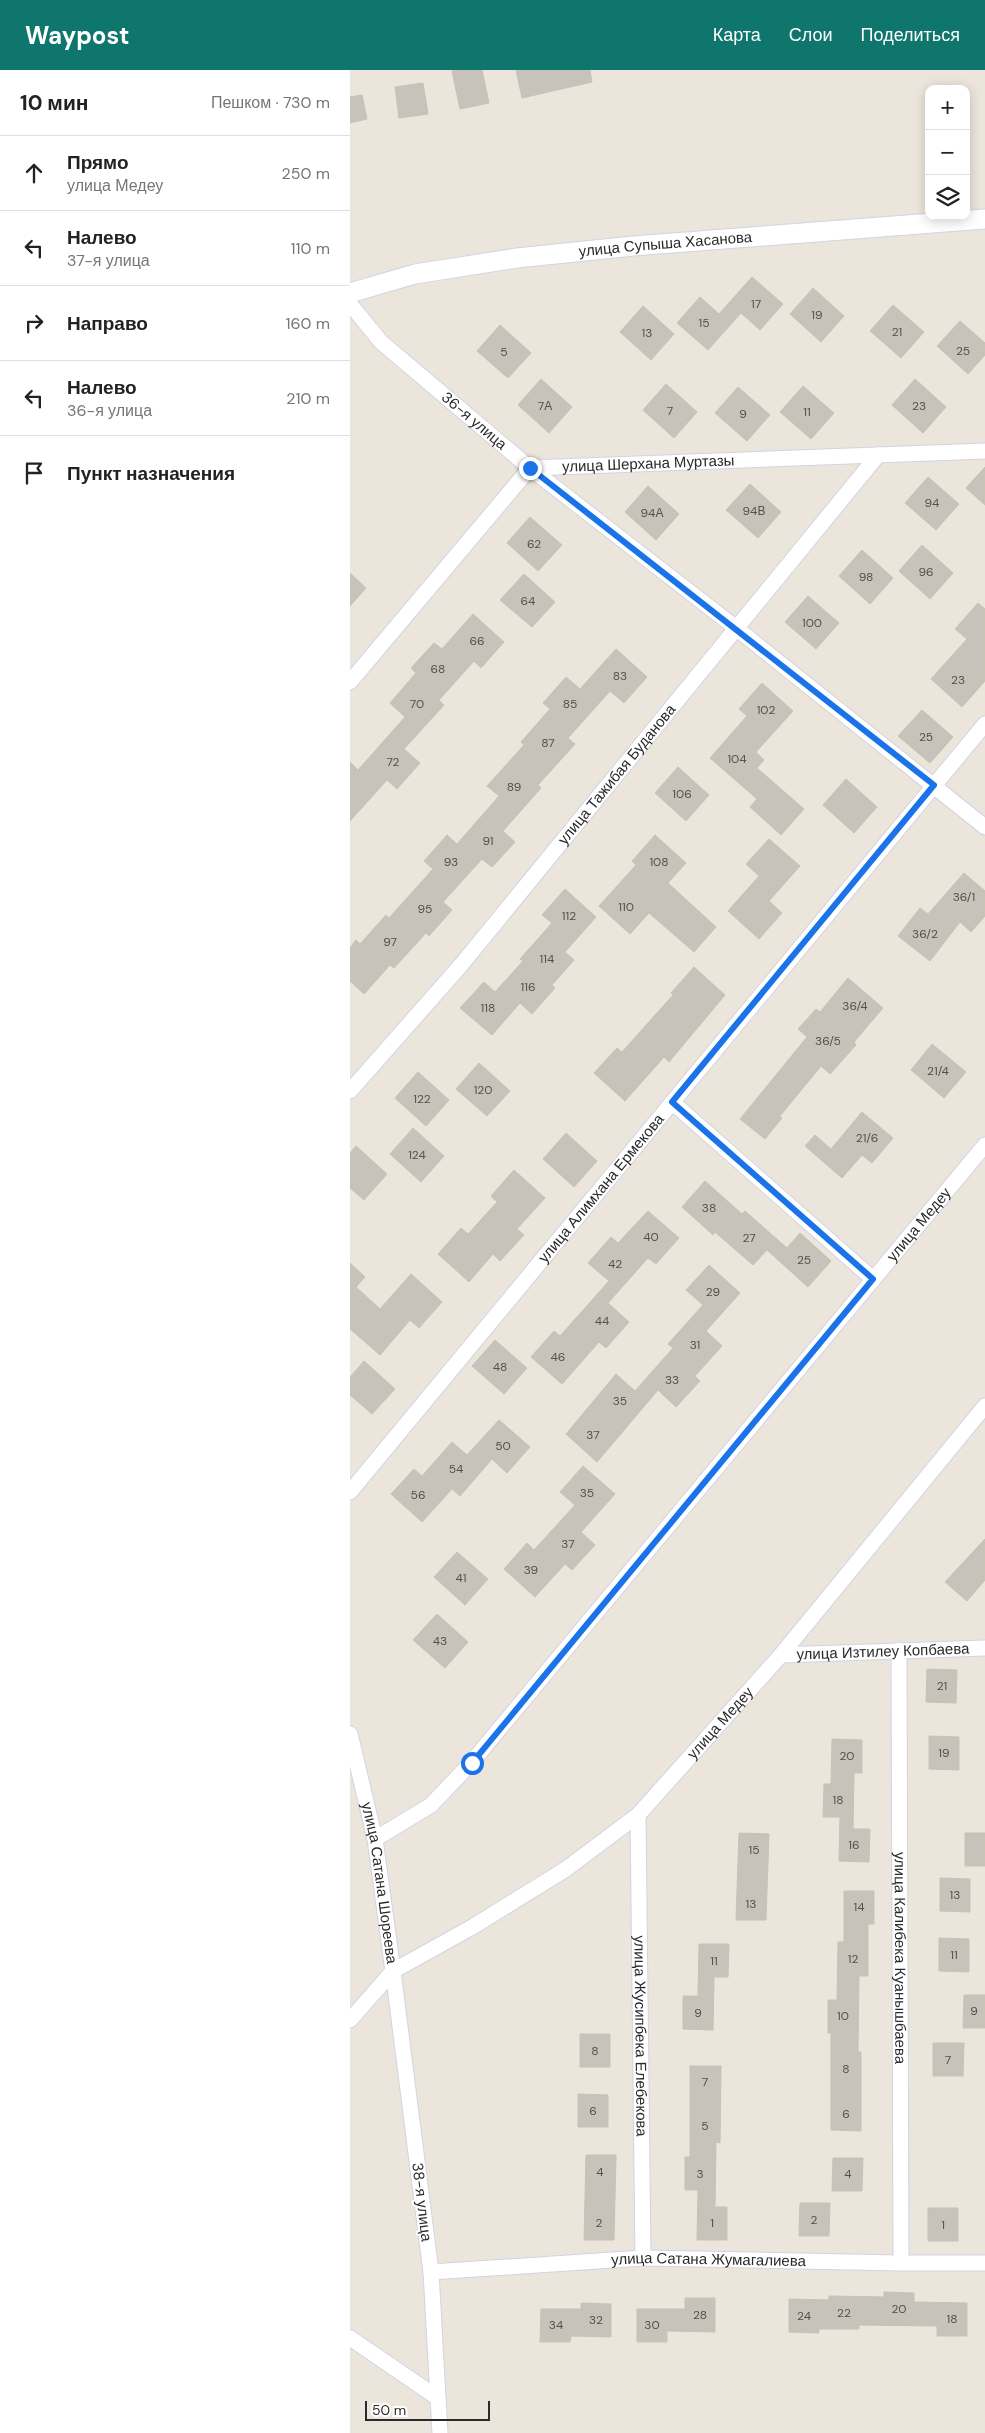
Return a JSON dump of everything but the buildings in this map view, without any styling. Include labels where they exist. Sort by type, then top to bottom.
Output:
[{"type":"street","name":"улица Супыша Хасанова","points":[[350,293],[415,274],[517,258],[653,244],[985,219]]},
{"type":"street","name":"36-я улица","points":[[350,304],[381,342],[530,468],[736,628],[985,827]]},
{"type":"street","name":"улица Шерхана Муртазы","points":[[530,468],[985,451]]},
{"type":"street","name":"улица Тажибая Буданова","points":[[350,1091],[460,965],[878,455]]},
{"type":"street","points":[[350,682],[530,468]]},
{"type":"street","name":"улица Алимхана Ермекова","points":[[350,1492],[985,724]]},
{"type":"street","points":[[672,1102],[873,1279]]},
{"type":"street","name":"улица Медеу","points":[[375,1839],[431,1805],[472,1763],[985,1145]]},
{"type":"street","name":"улица Медеу","points":[[393,1971],[474,1926],[566,1869],[638,1815],[781,1655],[985,1406]]},
{"type":"street","name":"улица Изтилеу Копбаева","points":[[781,1655],[985,1648]]},
{"type":"street","name":"улица Калибека Куанышбаева","points":[[900,1650],[901,2263]]},
{"type":"street","name":"улица Сатана Шореева","points":[[350,1734],[375,1839],[393,1971],[352,2014]]},
{"type":"street","name":"улица Жусипбека Елебекова","points":[[638,1815],[643,2258]]},
{"type":"street","name":"38-я улица","points":[[393,1971],[431,2272],[440,2433]]},
{"type":"street","name":"улица Сатана Жумагалиева","points":[[431,2272],[643,2258],[985,2263]]},
{"type":"street","points":[[350,2338],[438,2398]]},
{"type":"route","points":[[472,1763],[873,1279],[672,1102],[934,785],[530,468]]}]
